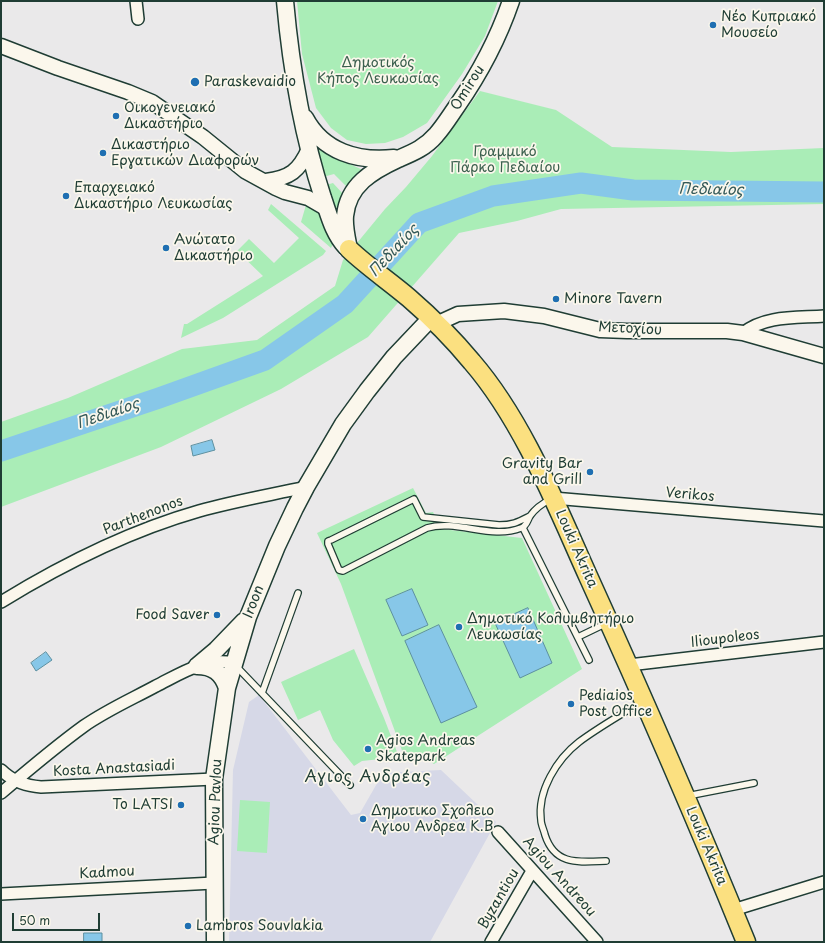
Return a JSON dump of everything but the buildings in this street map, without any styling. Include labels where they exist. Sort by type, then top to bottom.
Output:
[{"type":"main road","points":[[285,1],[288,42],[299,106],[309,149],[330,219],[338,236],[350,250]]},
{"type":"main road","name":"Omirou","points":[[350,250],[345,217],[348,201],[364,179],[372,172],[425,146],[445,125],[484,65],[500,31],[511,1]]},
{"type":"main road","name":"Omirou","points":[[299,106],[310,126],[317,135],[326,143],[345,153],[360,158],[373,159],[403,157]]},
{"type":"main road","name":"Louki Akrita","points":[[350,250],[410,299],[434,321],[472,362],[502,403],[526,443],[553,498],[629,665],[746,942]]},
{"type":"main road","name":"Iroon","points":[[233,663],[248,617],[277,546],[306,487],[343,424],[394,357],[434,321]]},
{"type":"main road","points":[[197,666],[225,641],[248,617]]},
{"type":"main road","name":"Agiou Pavlou","points":[[214,942],[214,779],[227,688],[233,663]]},
{"type":"main road","points":[[197,666],[208,667],[217,671],[223,678],[227,688]]},
{"type":"street","points":[[136,1],[138,19]]},
{"type":"street","points":[[1,46],[152,102],[202,137],[245,171],[285,192],[316,201],[327,209]]},
{"type":"street","points":[[266,181],[292,174],[302,162],[309,149]]},
{"type":"street","name":"Μετοχίου","points":[[434,321],[458,314],[504,311],[544,316],[600,330],[720,331],[743,333],[824,356]]},
{"type":"street","points":[[743,333],[750,327],[767,321],[824,316]]},
{"type":"street","name":"Parthenonos","points":[[1,602],[39,578],[108,544],[142,530],[200,511],[306,487]]},
{"type":"street","name":"Verikos","points":[[553,498],[824,521]]},
{"type":"street","name":"Ilioupoleos","points":[[629,665],[824,642]]},
{"type":"street","points":[[1,793],[85,726],[112,709],[197,666],[214,661],[233,663]]},
{"type":"street","points":[[1,770],[16,781]]},
{"type":"street","name":"Kosta Anastasiadi","points":[[16,781],[29,786],[41,787],[214,779]]},
{"type":"street","name":"Agiou Andreou","points":[[498,832],[597,942]]},
{"type":"street","name":"Byzantiou","points":[[491,942],[532,871]]},
{"type":"street","points":[[731,905],[824,882]]},
{"type":"street","name":"Kadmou","points":[[1,894],[214,883]]},
{"type":"lane","points":[[530,516],[528,523],[523,528],[500,532],[438,525],[427,528],[343,571],[339,570],[328,544],[331,540],[414,499],[423,517],[511,525],[530,516],[542,503],[553,498]]},
{"type":"lane","points":[[523,528],[589,660]]},
{"type":"lane","points":[[262,692],[298,593]]},
{"type":"lane","points":[[578,637],[609,622]]},
{"type":"lane","points":[[233,663],[350,785]]},
{"type":"lane","points":[[606,861],[575,862],[565,860],[555,852],[547,840],[541,820],[541,797],[549,777],[578,743],[644,700]]},
{"type":"lane","points":[[685,796],[754,783]]},
{"type":"shaded area","name":"Δημοτικο Σχολειο Αγιου Ανδρεα Κ.Β","points":[[259,695],[351,815],[360,813],[383,773],[441,770],[496,822],[430,942],[229,942],[233,770],[249,702]]},
{"type":"green space","name":"Δημοτικός Κήπος Λευκωσίας","points":[[297,1],[498,1],[485,36],[462,74],[427,123],[403,137],[385,143],[366,144],[347,140],[331,128],[316,108],[302,54]]},
{"type":"green space","name":"Γραμμικό Πάρκο Πεδιαίου","points":[[480,91],[556,110],[612,147],[731,152],[824,148],[824,204],[561,209],[517,221],[459,233],[368,337],[281,389],[161,447],[1,507],[1,422],[68,398],[182,349],[257,340],[335,286],[343,260],[385,209],[432,156]]},
{"type":"green space","points":[[317,149],[365,171],[348,188],[334,174],[323,177]]},
{"type":"green space","points":[[333,183],[344,195],[339,207],[333,208],[326,185]]},
{"type":"green space","points":[[271,204],[326,251],[323,255],[223,318],[181,338],[184,324],[187,324],[263,276],[237,251],[249,239],[274,263],[299,238],[268,210]]},
{"type":"green space","points":[[306,205],[318,212],[328,225],[333,244],[331,248],[301,222]]},
{"type":"green space","name":"Δημοτικό Κολυμβητήριο Λευκωσίας","points":[[413,488],[426,513],[433,512],[441,529],[522,538],[582,669],[434,764],[422,757],[404,756],[341,584],[317,533]]},
{"type":"green space","points":[[354,649],[399,757],[362,761],[354,766],[333,740],[320,710],[298,720],[281,682]]},
{"type":"green space","points":[[240,800],[270,802],[267,853],[237,851]]},
{"type":"water","points":[[212,440],[215,450],[193,456],[191,446]]},
{"type":"water","points":[[412,589],[428,625],[402,636],[386,600]]},
{"type":"water","points":[[528,608],[552,663],[520,678],[495,623]]},
{"type":"water","points":[[439,625],[477,707],[441,723],[405,641]]},
{"type":"water","points":[[46,652],[52,660],[36,671],[31,663]]},
{"type":"water","points":[[84,933],[102,933],[102,942],[84,942]]},
{"type":"waterway","name":"Πεδιαίος","points":[[1,451],[159,398],[265,360],[345,304],[419,223],[493,196],[581,183],[633,190],[824,192]]},
{"type":"place","name":"Νέο Κυπριακό Μουσείο","points":[[713,25]]},
{"type":"place","name":"Paraskevaidio","points":[[195,82]]},
{"type":"place","name":"Οικογενειακό Δικαστήριο","points":[[116,116]]},
{"type":"place","name":"Δικαστήριο Εργατικών Διαφορών","points":[[103,153]]},
{"type":"place","name":"Επαρχειακό Δικαστήριο Λευκωσίας","points":[[66,196]]},
{"type":"place","name":"Ανώτατο Δικαστήριο","points":[[166,248]]},
{"type":"place","name":"Minore Tavern","points":[[556,299]]},
{"type":"place","name":"Gravity Bar and Grill","points":[[590,472]]},
{"type":"place","name":"Food Saver","points":[[217,615]]},
{"type":"place","name":"Δημοτικό Κολυμβητήριο Λευκωσίας","points":[[459,627]]},
{"type":"place","name":"Pediaios Post Office","points":[[571,704]]},
{"type":"place","name":"Agios Andreas Skatepark","points":[[368,749]]},
{"type":"place","name":"To LATSI","points":[[181,805]]},
{"type":"place","name":"Δημοτικο Σχολειο Αγιου Ανδρεα Κ.Β","points":[[363,819]]},
{"type":"place","name":"Lambros Souvlakia","points":[[188,926]]},
{"type":"district","name":"Αγιος Ανδρέας","points":[[368,778]]}]
